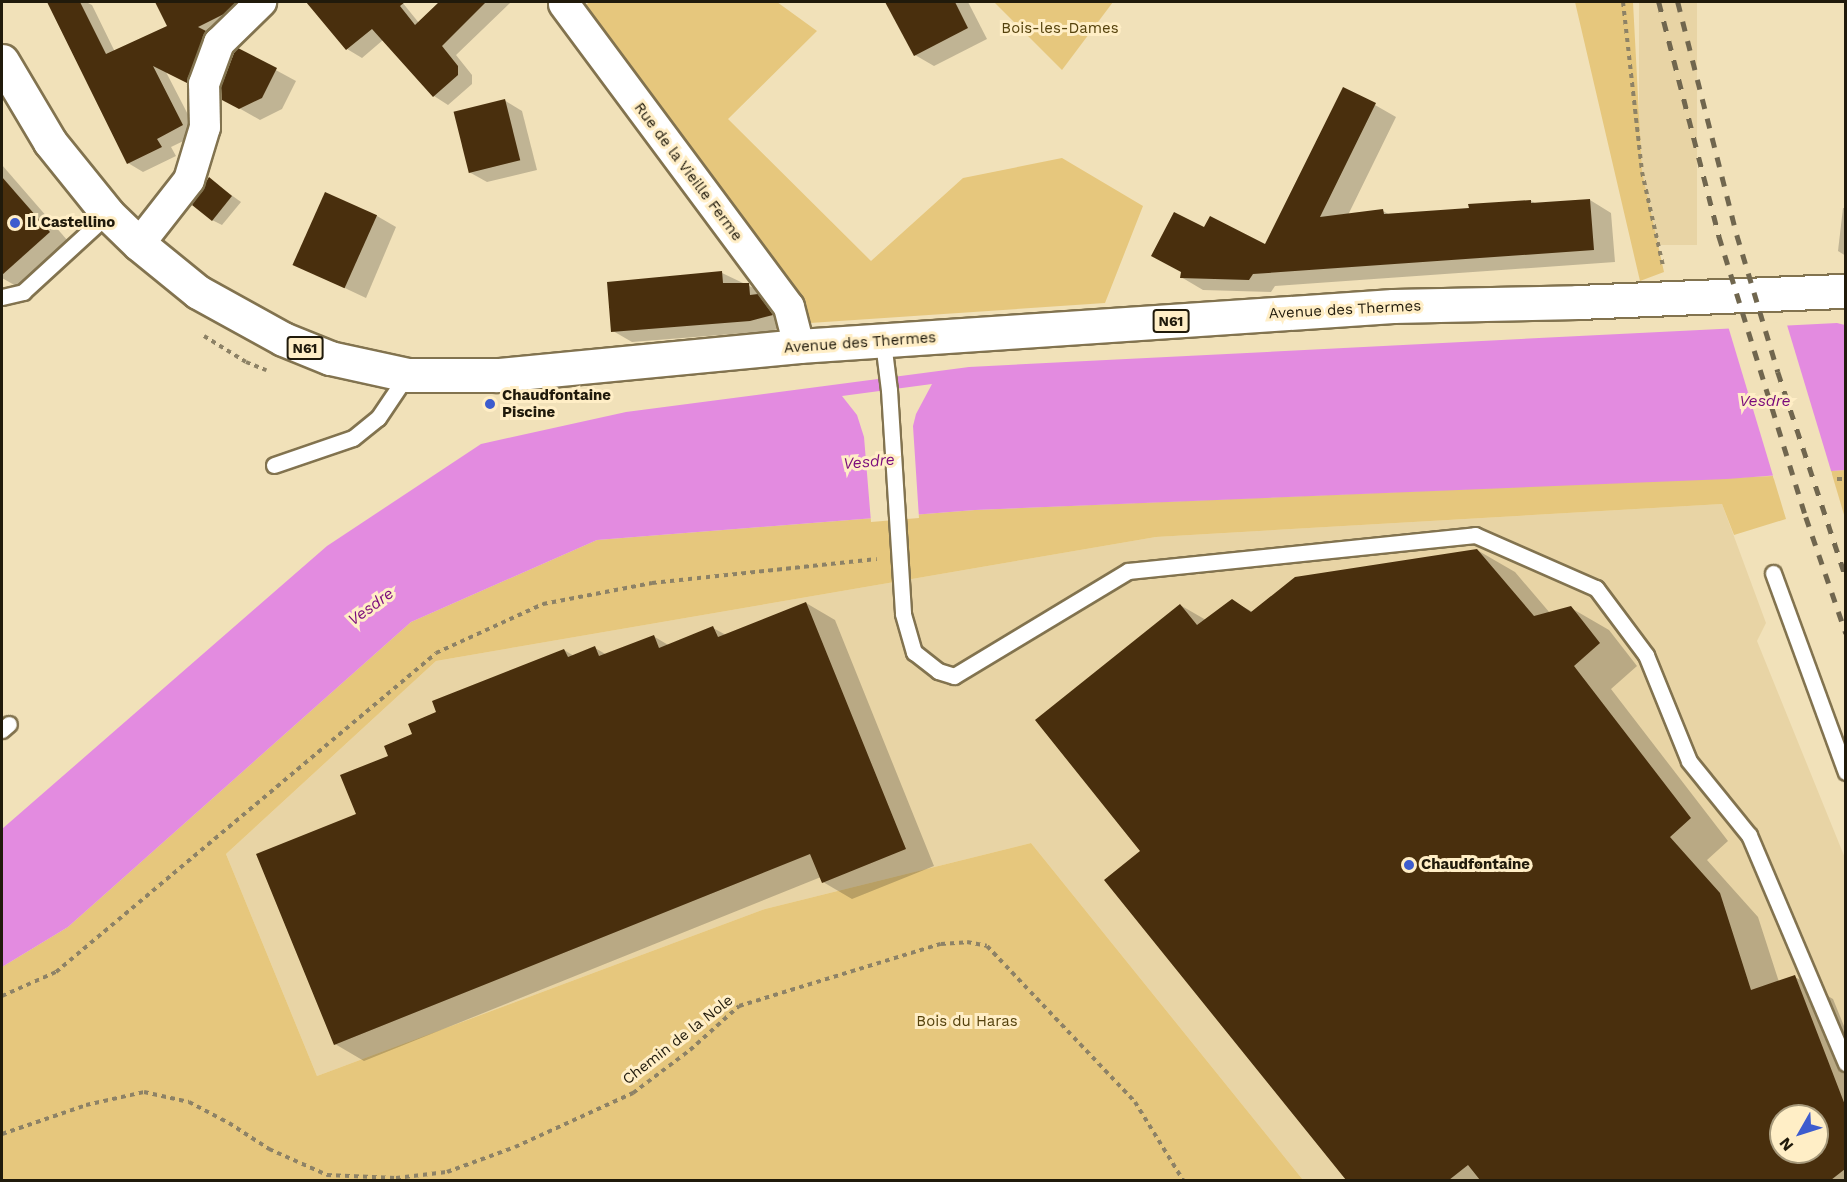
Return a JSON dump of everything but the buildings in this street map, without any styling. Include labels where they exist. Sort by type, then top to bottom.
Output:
[{"type":"main road","name":"Avenue des Thermes","points":[[2,60],[50,142],[108,214],[139,244],[198,292],[283,339],[330,358],[407,375],[498,375],[799,346],[1393,306],[1845,291]]},
{"type":"street","points":[[139,244],[189,180],[205,127],[204,84],[219,43],[261,2]]},
{"type":"street","name":"Rue de la Vieille Ferme","points":[[564,4],[789,307],[799,346]]},
{"type":"lane","points":[[2,297],[23,292],[108,214]]},
{"type":"lane","points":[[883,342],[889,390],[903,614],[914,652],[938,671],[954,676],[1128,572],[1475,535],[1596,588],[1646,655],[1689,761],[1749,835],[1845,1063]]},
{"type":"lane","points":[[274,465],[353,438],[378,418],[407,375]]},
{"type":"lane","points":[[1773,573],[1845,772]]},
{"type":"path","points":[[1623,2],[1642,172],[1670,298]]},
{"type":"path","points":[[1837,479],[1845,479]]},
{"type":"path","points":[[2,996],[56,972],[436,653],[543,604],[652,584],[898,554]]},
{"type":"path","name":"Chemin de la Nole","points":[[2,1134],[86,1105],[144,1092],[189,1102],[230,1123],[269,1149],[327,1175],[396,1178],[447,1172],[514,1147],[633,1093],[690,1050],[739,1006],[941,944],[967,942],[987,946],[1136,1102],[1183,1180]]},
{"type":"shaded area","points":[[1639,2],[1697,2],[1697,245],[1639,245]]},
{"type":"shaded area","points":[[1722,504],[1766,623],[1757,641],[1845,858],[1845,1180],[1303,1180],[1031,843],[765,909],[317,1076],[226,854],[436,661],[1156,537]]},
{"type":"green space","points":[[589,2],[777,2],[817,31],[728,119],[871,261],[963,178],[1062,158],[1143,206],[1105,303],[795,324],[574,18]]},
{"type":"green space","name":"Bois-les-Dames","points":[[994,2],[1113,2],[1062,70]]},
{"type":"green space","points":[[1575,2],[1633,2],[1642,172],[1664,272],[1640,281]]},
{"type":"green space","points":[[1845,470],[1845,518],[1831,471]]},
{"type":"green space","name":"Bois du Haras","points":[[1773,476],[1786,519],[1734,535],[1722,504],[1156,537],[436,661],[226,854],[317,1076],[765,909],[1031,843],[1303,1180],[2,1180],[2,967],[68,927],[411,622],[597,540],[975,510]]},
{"type":"water","name":"Vesdre","points":[[1837,323],[1845,325],[1845,470],[1727,479],[975,510],[597,540],[411,622],[68,927],[2,967],[2,829],[327,546],[481,444],[626,412],[969,367]]},
{"type":"pier","points":[[1786,322],[1832,474],[1774,479],[1728,326]]},
{"type":"pier","points":[[932,384],[916,414],[913,426],[919,518],[871,522],[864,437],[857,415],[842,396]]},
{"type":"railway","points":[[1659,2],[1719,236],[1806,517],[1846,633]]},
{"type":"railway","points":[[1678,2],[1737,235],[1778,372],[1846,578]]},
{"type":"place","name":"Il Castellino","points":[[15,223]]},
{"type":"place","name":"Chaudfontaine Piscine","points":[[490,404]]},
{"type":"place","name":"Chaudfontaine","points":[[1409,865]]}]
